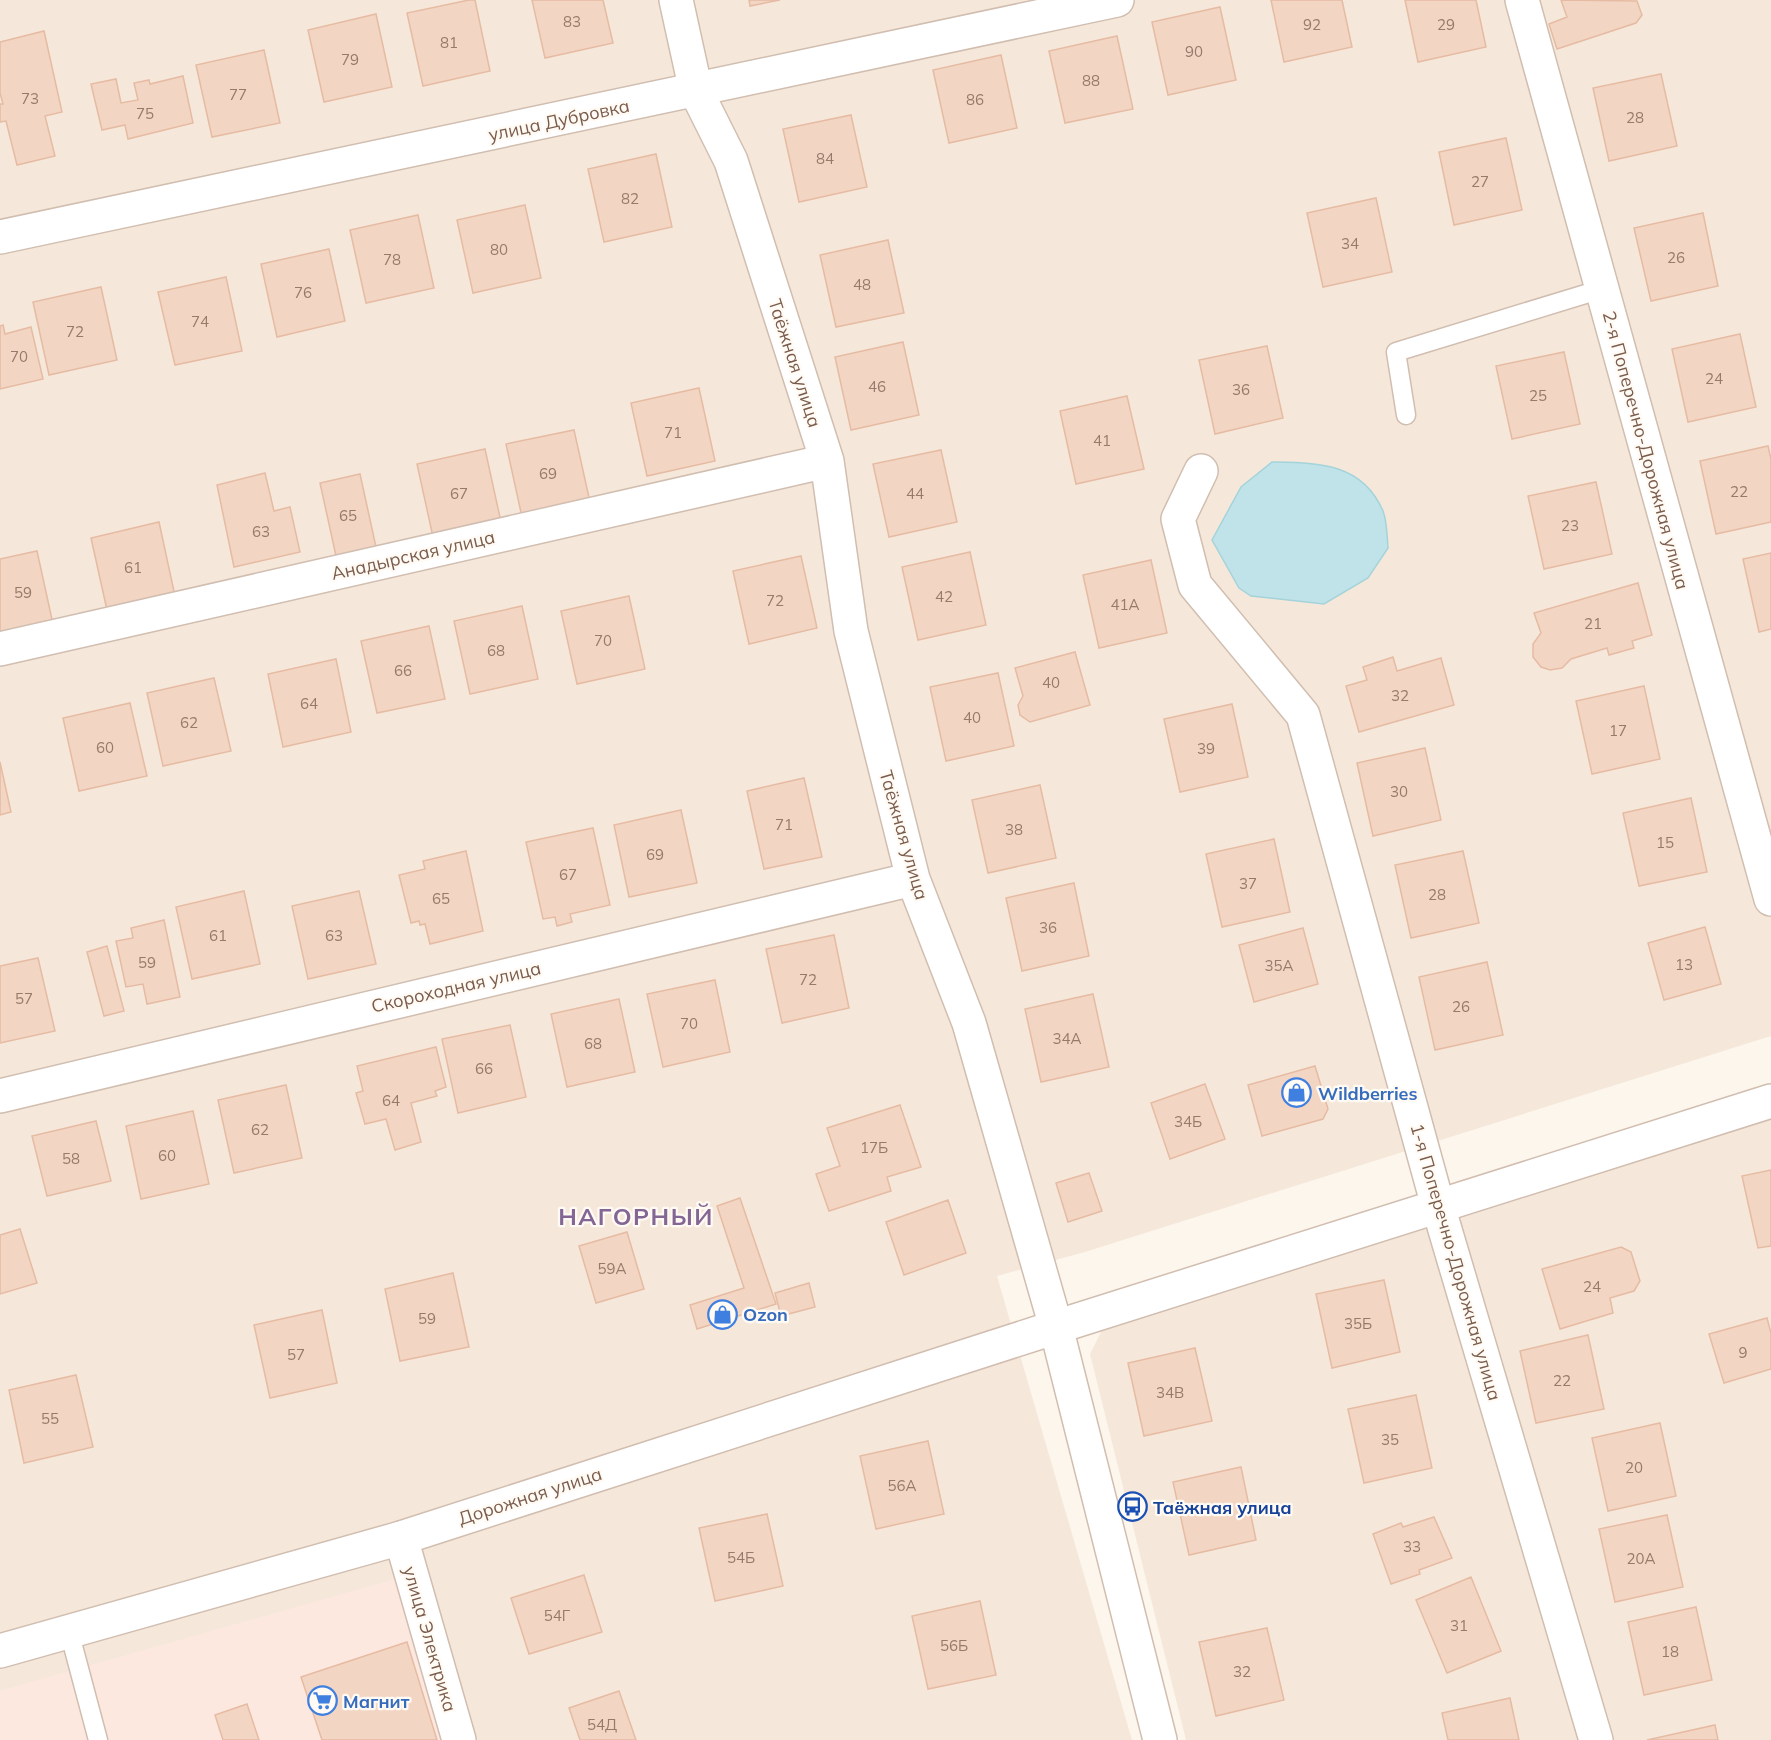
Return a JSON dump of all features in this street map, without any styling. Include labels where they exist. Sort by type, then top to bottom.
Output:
[{"type":"street","name":"Таёжная улица","points":[[676,0],[696,91],[731,161],[826,461],[851,631],[913,879],[969,1023],[1056,1327],[1160,1740]]},
{"type":"street","name":"улица Дубровка","points":[[0,237],[1117,0]]},
{"type":"street","name":"2-я Поперечно-Дорожная улица","points":[[1522,0],[1771,899]]},
{"type":"street","name":"Анадырская улица","points":[[0,649],[826,461]]},
{"type":"street","name":"1-я Поперечно-Дорожная улица","points":[[1201,471],[1178,519],[1195,585],[1303,715],[1438,1206],[1596,1740]]},
{"type":"street","name":"Скороходная улица","points":[[0,1096],[913,879]]},
{"type":"street","name":"Дорожная улица","points":[[0,1651],[400,1538],[1056,1327],[1771,1101]]},
{"type":"street","name":"улица Электрика","points":[[400,1538],[459,1740]]},
{"type":"lane","points":[[1406,415],[1396,352],[1602,289]]},
{"type":"lane","points":[[69,1631],[98,1740]]},
{"type":"shaded area","points":[[0,0],[1771,0],[1771,1036],[1085,1252],[997,1276],[1132,1740],[0,1740]]},
{"type":"shaded area","points":[[1771,1116],[1771,1740],[1186,1740],[1090,1354],[1110,1314]]},
{"type":"shaded area","points":[[424,1571],[472,1740],[0,1740],[0,1691]]},
{"type":"water","points":[[1272,462],[1321,465],[1351,474],[1374,495],[1383,511],[1388,548],[1368,578],[1324,604],[1251,596],[1239,588],[1212,540],[1241,487]]},
{"type":"building","points":[[475,0],[490,71],[423,86],[407,13]]},
{"type":"building","points":[[532,0],[603,0],[613,43],[545,58]]},
{"type":"building","points":[[749,0],[780,0],[750,6]]},
{"type":"building","points":[[1271,0],[1342,0],[1352,47],[1284,62]]},
{"type":"building","points":[[1405,0],[1476,0],[1486,47],[1418,62]]},
{"type":"building","points":[[1561,0],[1637,1],[1642,15],[1636,23],[1557,49],[1549,24],[1567,17]]},
{"type":"building","points":[[1220,7],[1236,80],[1168,95],[1152,22]]},
{"type":"building","points":[[376,14],[392,87],[324,102],[308,30]]},
{"type":"building","points":[[44,31],[62,112],[45,116],[55,156],[17,165],[6,121],[0,122],[0,104],[3,104],[0,93],[0,42]]},
{"type":"building","points":[[1117,36],[1133,109],[1065,123],[1049,51]]},
{"type":"building","points":[[264,50],[280,123],[212,137],[196,65]]},
{"type":"building","points":[[1001,55],[1017,128],[949,143],[933,70]]},
{"type":"building","points":[[1661,74],[1677,146],[1609,161],[1593,88]]},
{"type":"building","points":[[183,76],[193,123],[128,139],[125,125],[102,130],[91,84],[116,79],[121,103],[138,100],[134,83],[149,80],[150,84]]},
{"type":"building","points":[[851,115],[867,187],[799,202],[783,129]]},
{"type":"building","points":[[1506,138],[1522,210],[1454,225],[1439,152]]},
{"type":"building","points":[[656,154],[672,227],[604,242],[588,169]]},
{"type":"building","points":[[1376,198],[1392,272],[1323,287],[1307,213]]},
{"type":"building","points":[[525,205],[541,278],[473,293],[457,220]]},
{"type":"building","points":[[1703,213],[1718,286],[1651,301],[1634,228]]},
{"type":"building","points":[[418,215],[434,288],[366,303],[350,230]]},
{"type":"building","points":[[888,240],[904,313],[836,327],[820,255]]},
{"type":"building","points":[[329,249],[345,321],[277,337],[261,264]]},
{"type":"building","points":[[226,277],[242,351],[175,365],[158,292]]},
{"type":"building","points":[[101,287],[117,360],[49,375],[33,302]]},
{"type":"building","points":[[3,325],[5,334],[31,327],[43,379],[0,389],[0,326]]},
{"type":"building","points":[[1740,334],[1756,407],[1688,422],[1672,349]]},
{"type":"building","points":[[903,342],[919,415],[851,430],[835,357]]},
{"type":"building","points":[[1267,346],[1283,418],[1215,434],[1199,360]]},
{"type":"building","points":[[1564,352],[1580,424],[1512,439],[1496,366]]},
{"type":"building","points":[[699,388],[715,461],[647,476],[631,403]]},
{"type":"building","points":[[1127,396],[1144,469],[1076,484],[1060,411]]},
{"type":"building","points":[[574,430],[590,502],[522,517],[506,444]]},
{"type":"building","points":[[1768,446],[1771,459],[1771,522],[1716,534],[1700,461]]},
{"type":"building","points":[[485,449],[501,522],[433,537],[417,464]]},
{"type":"building","points":[[941,450],[957,522],[889,537],[873,464]]},
{"type":"building","points":[[265,473],[274,511],[290,507],[300,552],[234,567],[217,485]]},
{"type":"building","points":[[360,474],[376,547],[336,556],[320,483]]},
{"type":"building","points":[[1596,482],[1612,554],[1544,569],[1528,496]]},
{"type":"building","points":[[159,522],[175,596],[107,610],[91,538]]},
{"type":"building","points":[[37,551],[53,624],[0,635],[0,559]]},
{"type":"building","points":[[970,552],[986,625],[918,640],[902,567]]},
{"type":"building","points":[[1771,553],[1771,629],[1759,632],[1743,559]]},
{"type":"building","points":[[801,556],[817,628],[749,644],[733,571]]},
{"type":"building","points":[[1151,560],[1167,633],[1099,648],[1083,575]]},
{"type":"building","points":[[1638,583],[1652,635],[1632,641],[1634,648],[1609,655],[1607,648],[1571,659],[1562,668],[1550,670],[1541,667],[1533,657],[1533,644],[1541,633],[1534,613]]},
{"type":"building","points":[[629,596],[645,669],[577,684],[561,611]]},
{"type":"building","points":[[522,606],[538,679],[470,694],[454,621]]},
{"type":"building","points":[[429,626],[445,699],[377,713],[361,641]]},
{"type":"building","points":[[1075,652],[1090,705],[1030,722],[1020,715],[1018,705],[1023,696],[1015,668]]},
{"type":"building","points":[[1393,657],[1397,671],[1441,658],[1454,705],[1359,732],[1346,686],[1367,680],[1363,667]]},
{"type":"building","points":[[336,659],[351,732],[283,747],[268,674]]},
{"type":"building","points":[[998,673],[1014,746],[946,761],[930,687]]},
{"type":"building","points":[[214,678],[231,751],[163,766],[147,693]]},
{"type":"building","points":[[1644,686],[1660,759],[1592,774],[1576,701]]},
{"type":"building","points":[[130,703],[147,776],[79,791],[63,718]]},
{"type":"building","points":[[1232,704],[1248,777],[1180,792],[1164,719]]},
{"type":"building","points":[[1425,748],[1441,820],[1373,836],[1357,763]]},
{"type":"building","points":[[0,762],[11,812],[0,815]]},
{"type":"building","points":[[804,778],[822,857],[764,869],[747,791]]},
{"type":"building","points":[[1040,785],[1056,858],[988,873],[972,800]]},
{"type":"building","points":[[1691,798],[1707,872],[1639,886],[1623,813]]},
{"type":"building","points":[[681,810],[697,883],[629,897],[614,825]]},
{"type":"building","points":[[593,828],[610,905],[570,914],[572,922],[557,926],[555,917],[543,919],[526,842]]},
{"type":"building","points":[[1274,839],[1290,912],[1222,927],[1206,854]]},
{"type":"building","points":[[466,851],[483,931],[430,944],[425,924],[420,925],[419,921],[411,923],[399,875],[425,869],[423,861]]},
{"type":"building","points":[[1463,851],[1479,923],[1411,938],[1395,865]]},
{"type":"building","points":[[1074,883],[1089,956],[1022,971],[1006,898]]},
{"type":"building","points":[[244,891],[260,964],[192,979],[176,907]]},
{"type":"building","points":[[359,891],[376,964],[308,979],[292,906]]},
{"type":"building","points":[[164,920],[180,997],[147,1004],[143,984],[126,987],[116,941],[133,938],[131,928]]},
{"type":"building","points":[[1705,927],[1721,984],[1664,1000],[1648,943]]},
{"type":"building","points":[[1303,928],[1318,984],[1254,1002],[1239,945]]},
{"type":"building","points":[[834,935],[849,1008],[782,1023],[766,949]]},
{"type":"building","points":[[107,946],[124,1011],[104,1016],[87,952]]},
{"type":"building","points":[[38,958],[55,1031],[0,1043],[0,966]]},
{"type":"building","points":[[1487,962],[1503,1035],[1435,1050],[1419,977]]},
{"type":"building","points":[[715,980],[730,1052],[663,1067],[647,994]]},
{"type":"building","points":[[1093,994],[1109,1067],[1041,1082],[1025,1009]]},
{"type":"building","points":[[619,999],[635,1072],[567,1087],[551,1014]]},
{"type":"building","points":[[510,1025],[526,1097],[458,1113],[442,1039]]},
{"type":"building","points":[[436,1047],[446,1087],[435,1091],[437,1096],[411,1103],[421,1142],[395,1150],[386,1119],[365,1124],[356,1093],[363,1091],[357,1066]]},
{"type":"building","points":[[1315,1066],[1328,1109],[1323,1119],[1262,1136],[1248,1085]]},
{"type":"building","points":[[1205,1084],[1225,1139],[1170,1159],[1151,1103]]},
{"type":"building","points":[[286,1085],[302,1158],[234,1173],[218,1100]]},
{"type":"building","points":[[900,1105],[921,1167],[887,1177],[891,1191],[829,1211],[816,1174],[840,1166],[827,1128]]},
{"type":"building","points":[[193,1111],[209,1184],[141,1199],[126,1126]]},
{"type":"building","points":[[96,1121],[111,1181],[47,1196],[32,1136]]},
{"type":"building","points":[[1771,1170],[1771,1246],[1758,1248],[1742,1176]]},
{"type":"building","points":[[1089,1173],[1102,1211],[1068,1222],[1056,1183]]},
{"type":"building","points":[[740,1198],[776,1304],[697,1329],[690,1305],[744,1288],[717,1206]]},
{"type":"building","points":[[948,1200],[966,1253],[904,1275],[886,1222]]},
{"type":"building","points":[[20,1229],[37,1283],[0,1294],[0,1235]]},
{"type":"building","points":[[627,1232],[644,1289],[596,1303],[579,1246]]},
{"type":"building","points":[[1621,1247],[1631,1252],[1640,1281],[1634,1291],[1610,1298],[1613,1313],[1560,1329],[1542,1269]]},
{"type":"building","points":[[453,1273],[469,1347],[400,1361],[385,1289]]},
{"type":"building","points":[[1384,1280],[1400,1352],[1332,1368],[1316,1294]]},
{"type":"building","points":[[809,1283],[815,1307],[781,1316],[775,1293]]},
{"type":"building","points":[[322,1310],[337,1383],[270,1398],[254,1325]]},
{"type":"building","points":[[1767,1318],[1771,1333],[1771,1369],[1724,1383],[1709,1334]]},
{"type":"building","points":[[1588,1335],[1604,1409],[1536,1423],[1520,1351]]},
{"type":"building","points":[[1195,1348],[1212,1421],[1144,1436],[1128,1363]]},
{"type":"building","points":[[76,1375],[93,1447],[24,1463],[9,1390]]},
{"type":"building","points":[[1416,1395],[1432,1468],[1364,1483],[1348,1409]]},
{"type":"building","points":[[1660,1423],[1676,1496],[1608,1511],[1592,1438]]},
{"type":"building","points":[[928,1441],[944,1514],[876,1529],[860,1456]]},
{"type":"building","points":[[1241,1467],[1256,1540],[1189,1555],[1173,1482]]},
{"type":"building","points":[[767,1514],[783,1586],[715,1601],[699,1528]]},
{"type":"building","points":[[1667,1515],[1683,1587],[1615,1602],[1599,1529]]},
{"type":"building","points":[[1434,1517],[1452,1558],[1419,1570],[1420,1574],[1391,1584],[1373,1534],[1401,1523],[1403,1527]]},
{"type":"building","points":[[584,1575],[602,1632],[529,1654],[511,1598]]},
{"type":"building","points":[[1471,1577],[1501,1651],[1447,1673],[1416,1600]]},
{"type":"building","points":[[980,1601],[996,1675],[928,1689],[912,1616]]},
{"type":"building","points":[[1696,1607],[1712,1680],[1644,1695],[1628,1622]]},
{"type":"building","points":[[1267,1628],[1284,1700],[1216,1716],[1199,1642]]},
{"type":"building","points":[[407,1642],[437,1740],[322,1740],[301,1677]]},
{"type":"building","points":[[619,1691],[636,1740],[580,1740],[569,1708]]},
{"type":"building","points":[[1510,1698],[1519,1740],[1448,1740],[1442,1713]]},
{"type":"building","points":[[247,1704],[259,1740],[223,1740],[215,1715]]},
{"type":"building","points":[[1715,1725],[1718,1740],[1647,1740]]},
{"type":"place","name":"Wildberries","points":[[1297,1093]]},
{"type":"place","name":"Ozon","points":[[722,1314]]},
{"type":"place","name":"Таёжная улица","points":[[1132,1507]]},
{"type":"place","name":"Магнит","points":[[322,1701]]},
{"type":"district","name":"НАГОРНЫЙ","points":[[636,1216]]}]
